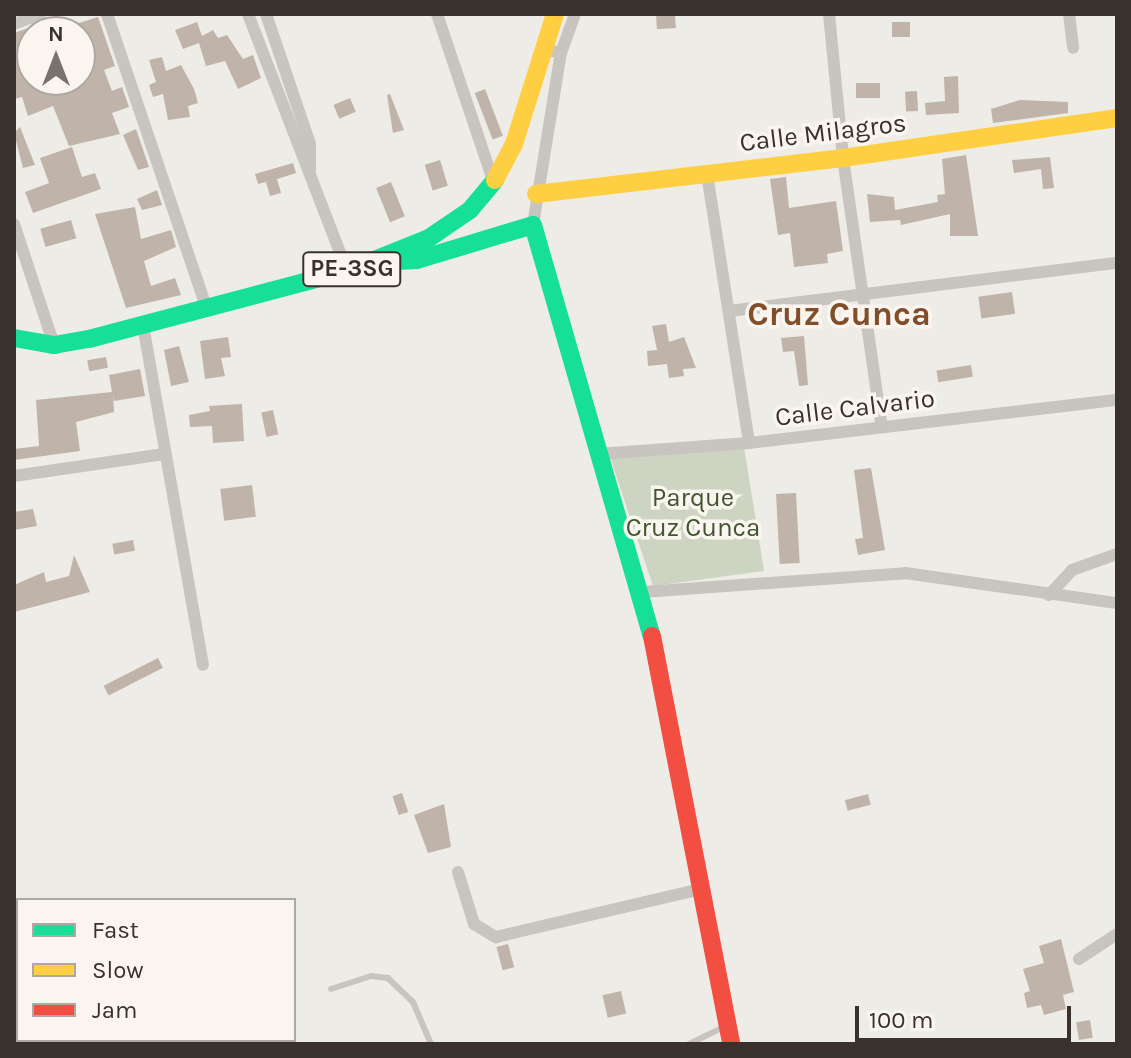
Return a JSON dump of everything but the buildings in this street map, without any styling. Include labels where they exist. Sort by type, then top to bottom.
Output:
[{"type":"street","points":[[14,24],[40,14]]},
{"type":"street","points":[[107,14],[207,310]]},
{"type":"street","points":[[248,14],[296,148],[310,171],[347,271]]},
{"type":"street","points":[[266,14],[310,144],[310,171]]},
{"type":"street","points":[[437,14],[494,183]]},
{"type":"street","name":"PE-3SG","points":[[15,341],[54,345],[207,310],[347,271],[406,251],[453,223],[494,183],[514,144],[553,51],[555,14]]},
{"type":"street","points":[[575,14],[553,51],[533,225],[598,454],[643,592],[731,1044]]},
{"type":"street","points":[[836,14],[829,14],[843,158],[882,427]]},
{"type":"street","points":[[1069,14],[1073,48]]},
{"type":"street","points":[[266,65],[280,60]]},
{"type":"street","name":"Calle Milagros","points":[[536,194],[843,158],[1117,118]]},
{"type":"street","points":[[707,174],[749,443]]},
{"type":"street","points":[[14,224],[54,345]]},
{"type":"street","points":[[374,262],[417,260],[533,225]]},
{"type":"street","points":[[729,311],[1117,263]]},
{"type":"street","points":[[143,325],[203,665]]},
{"type":"street","name":"Calle Calvario","points":[[598,454],[749,443],[1117,400]]},
{"type":"street","points":[[14,476],[164,454]]},
{"type":"street","points":[[1049,595],[1072,570],[1117,554]]},
{"type":"street","points":[[643,592],[905,573],[1117,603]]},
{"type":"street","points":[[458,872],[474,924],[496,937],[700,889]]},
{"type":"street","points":[[1079,959],[1117,934]]},
{"type":"lane","points":[[331,989],[371,976],[388,978],[408,993],[431,1044]]},
{"type":"lane","points":[[689,1044],[727,1025]]},
{"type":"green space","name":"Parque Cruz Cunca","points":[[744,447],[764,571],[653,586],[610,457]]},
{"type":"traffic: fast","points":[[14,338],[54,345],[89,339],[347,271],[429,238],[470,210],[495,180]]},
{"type":"traffic: fast","points":[[377,262],[417,260],[533,225],[652,636]]},
{"type":"traffic: slow","points":[[495,180],[514,144],[555,14]]},
{"type":"traffic: slow","points":[[536,194],[843,158],[1117,118]]},
{"type":"traffic: jam","points":[[652,636],[731,1044]]},
{"type":"district","name":"Cruz Cunca","points":[[839,315]]}]
